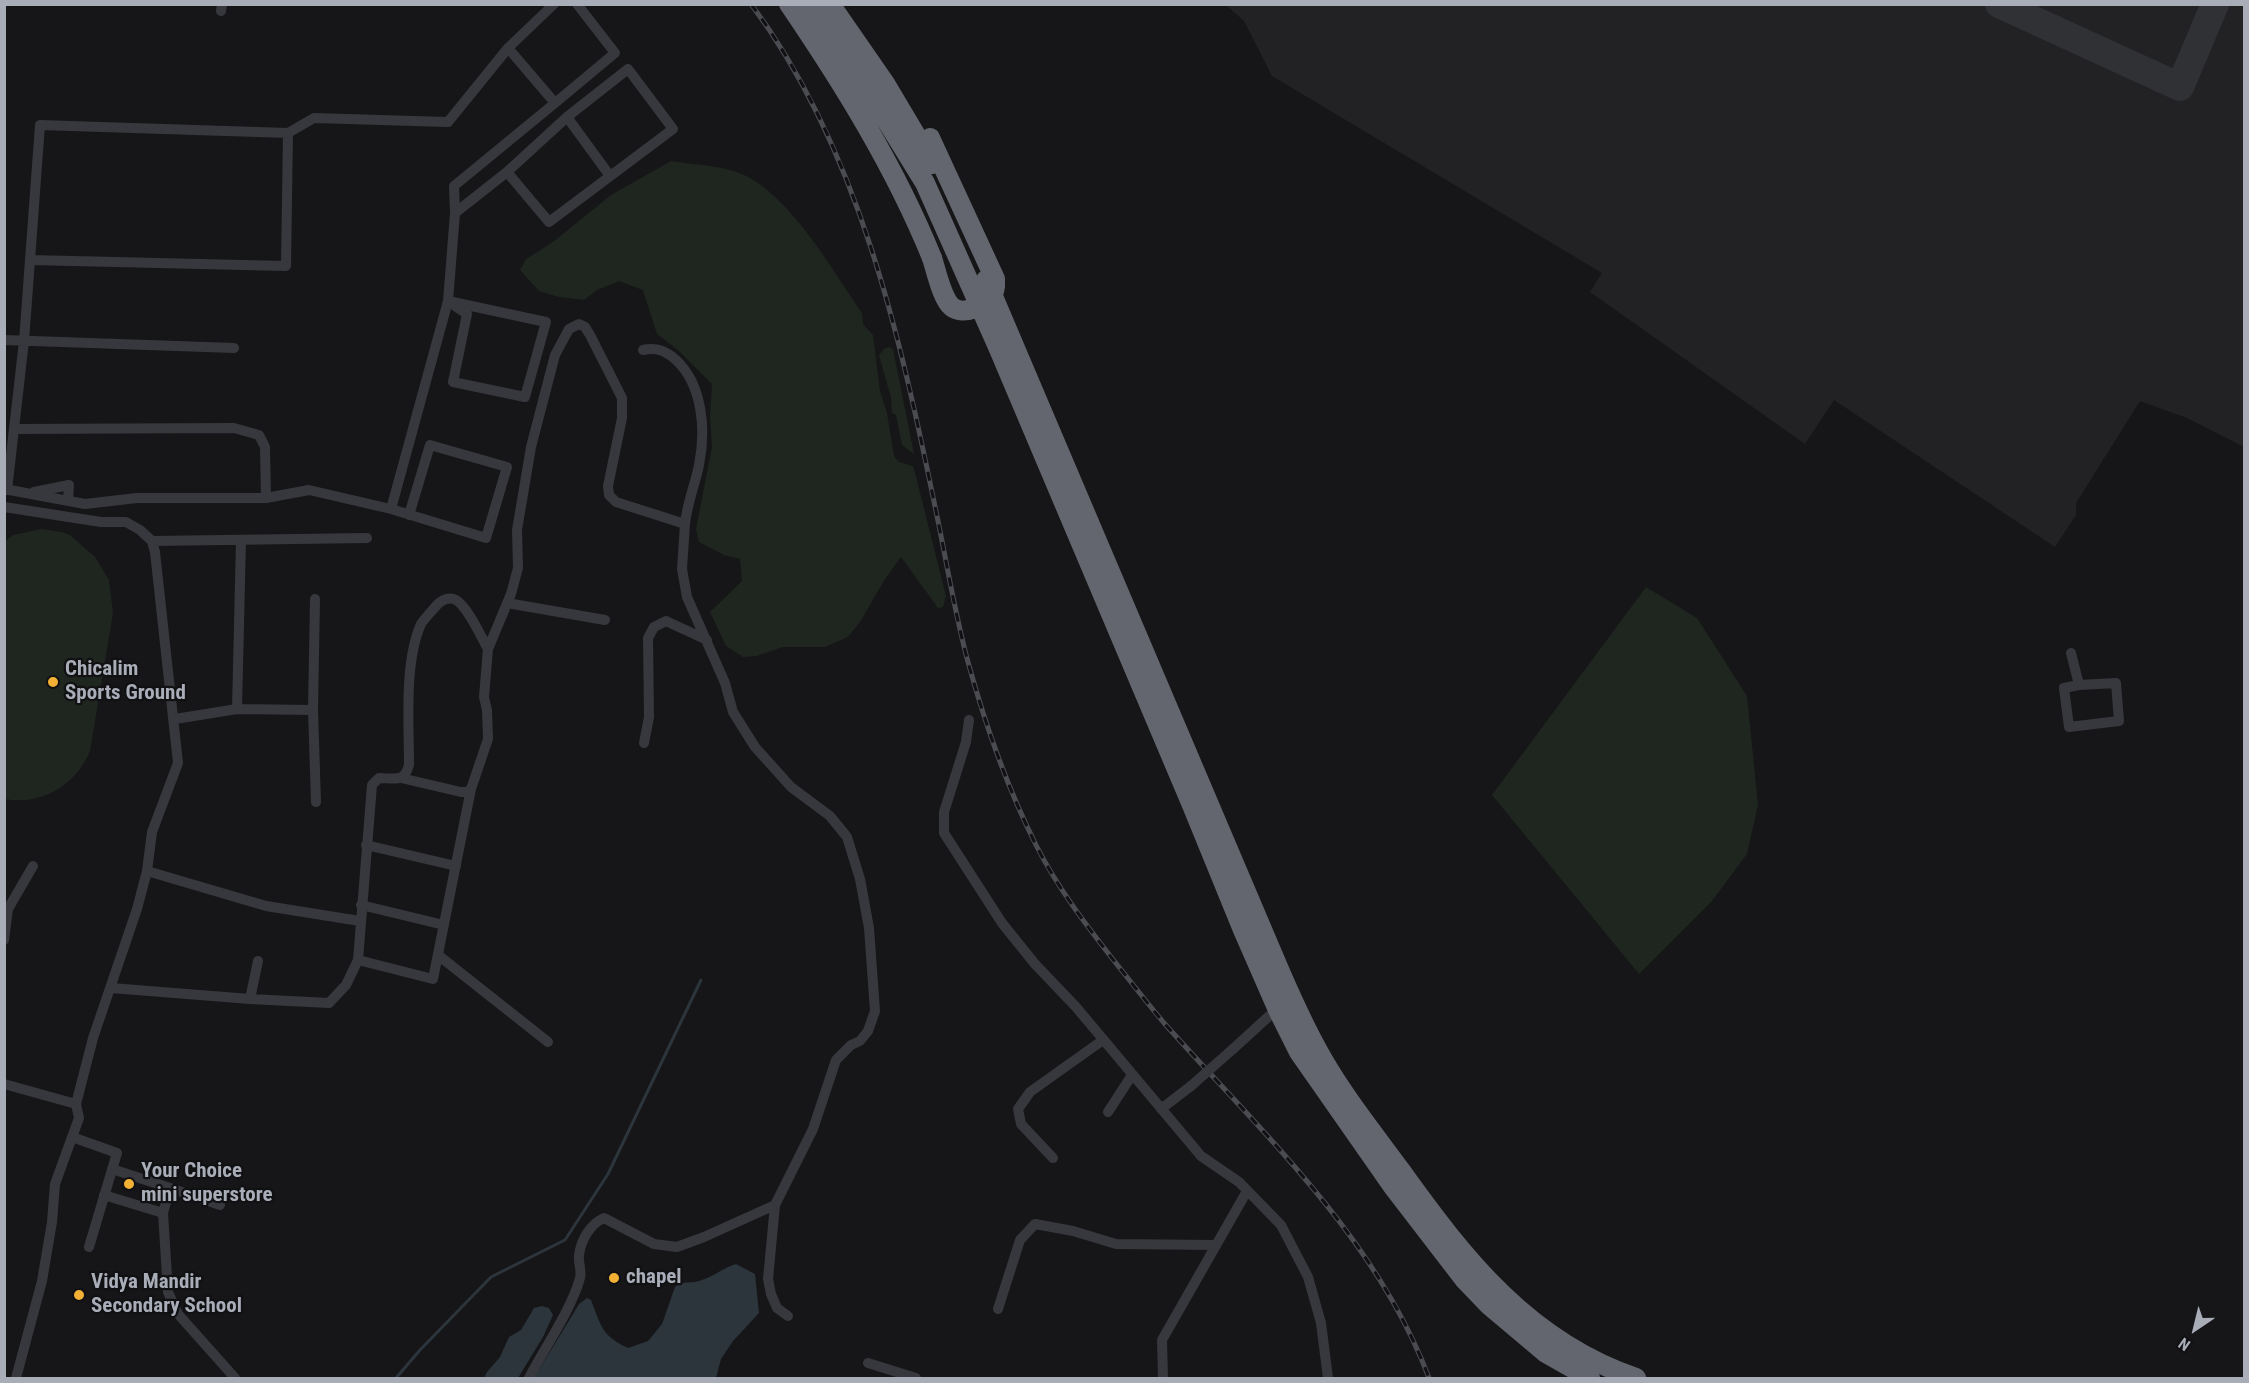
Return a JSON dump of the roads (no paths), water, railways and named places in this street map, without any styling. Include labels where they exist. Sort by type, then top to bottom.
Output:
[{"type":"highway","points":[[789,4],[871,133],[903,191],[928,248],[947,300],[954,308],[964,311],[984,304],[994,292],[995,279],[964,211],[914,110],[844,4]]},
{"type":"highway","points":[[810,4],[878,105],[924,183],[998,346],[1278,1010],[1299,1052],[1394,1188],[1464,1279],[1496,1311],[1546,1353],[1590,1378]]},
{"type":"highway","points":[[830,4],[886,85],[919,139],[957,212],[1288,990],[1323,1060],[1444,1231],[1494,1288],[1537,1326],[1583,1357],[1636,1378]]},
{"type":"street","points":[[409,514],[430,445],[507,467],[486,538],[391,509],[309,490],[266,498],[137,498],[85,504],[6,489],[24,341],[40,124],[288,133],[314,118],[448,122],[508,48],[554,4]]},
{"type":"street","points":[[391,509],[448,301],[455,213],[454,186],[615,53],[577,4]]},
{"type":"street","points":[[508,48],[555,103]]},
{"type":"street","points":[[455,213],[507,172],[567,117],[628,69],[673,129],[549,222],[507,172]]},
{"type":"street","points":[[567,117],[610,176]]},
{"type":"street","points":[[30,260],[286,266],[288,133]]},
{"type":"street","points":[[448,301],[546,322],[525,397],[453,382],[467,314],[448,301]]},
{"type":"street","points":[[358,960],[433,980],[471,789],[488,739],[484,697],[488,649],[507,603],[518,568],[517,530],[522,490],[555,355],[569,329],[579,324],[585,327],[622,398],[622,418],[608,486],[609,495],[616,502],[685,524]]},
{"type":"street","points":[[4,340],[234,348]]},
{"type":"street","points":[[643,350],[653,348],[663,350],[672,357],[684,368],[696,392],[703,434],[699,464],[687,508],[682,569],[693,614],[707,640],[725,684],[733,712],[755,747],[791,787],[830,816],[847,837],[860,879],[869,928],[875,1011],[868,1031],[860,1041],[851,1045],[836,1060],[813,1129],[775,1205],[768,1280],[777,1308],[788,1316]]},
{"type":"street","points":[[14,429],[234,429],[259,435],[265,447],[266,498]]},
{"type":"street","points":[[26,493],[69,485],[68,501]]},
{"type":"street","points":[[4,507],[101,522],[126,522],[141,530],[152,541],[175,719],[178,763],[152,832],[147,871],[137,909],[93,1038],[76,1104],[79,1118],[55,1184],[52,1222],[42,1281],[16,1378]]},
{"type":"street","points":[[152,541],[367,538]]},
{"type":"street","points":[[237,709],[241,540]]},
{"type":"street","points":[[401,778],[406,775],[409,765],[409,682],[417,635],[423,622],[441,601],[450,598],[456,600],[488,649]]},
{"type":"street","points":[[315,599],[313,710],[316,802]]},
{"type":"street","points":[[507,603],[605,620]]},
{"type":"street","points":[[644,743],[649,717],[648,638],[654,627],[666,621],[707,640]]},
{"type":"street","points":[[2071,653],[2079,685]]},
{"type":"street","points":[[2116,682],[2120,721],[2068,727],[2064,688],[2079,685],[2116,682]]},
{"type":"street","points":[[175,719],[237,709],[313,710]]},
{"type":"street","points":[[969,720],[966,742],[944,812],[944,833],[1002,922],[1035,964],[1076,1007],[1201,1156],[1239,1182],[1281,1225],[1308,1277],[1321,1323],[1325,1376]]},
{"type":"street","points":[[111,988],[329,1003],[346,986],[358,960],[372,785],[379,778],[401,778],[461,792],[471,789]]},
{"type":"street","points":[[366,845],[456,866]]},
{"type":"street","points":[[4,940],[6,909],[33,866]]},
{"type":"street","points":[[147,871],[266,906],[360,921]]},
{"type":"street","points":[[361,905],[444,926]]},
{"type":"street","points":[[438,956],[548,1041]]},
{"type":"street","points":[[250,999],[258,961]]},
{"type":"street","points":[[1161,1109],[1191,1086],[1278,1010],[1288,990]]},
{"type":"street","points":[[1053,1158],[1021,1124],[1018,1109],[1030,1092],[1103,1040]]},
{"type":"street","points":[[1108,1112],[1132,1076]]},
{"type":"street","points":[[5,1085],[76,1104]]},
{"type":"street","points":[[72,1137],[117,1153],[89,1247]]},
{"type":"street","points":[[112,1169],[220,1205]]},
{"type":"street","points":[[170,1188],[163,1213],[168,1292],[178,1314],[235,1378]]},
{"type":"street","points":[[1163,1378],[1162,1340],[1247,1191]]},
{"type":"street","points":[[104,1195],[163,1213]]},
{"type":"street","points":[[530,1378],[581,1276],[579,1256],[585,1236],[593,1223],[604,1218],[647,1241],[677,1247],[775,1205]]},
{"type":"street","points":[[998,1309],[1020,1240],[1035,1224],[1073,1231],[1116,1244],[1216,1245]]},
{"type":"street","points":[[868,1363],[916,1378]]},
{"type":"waterway","points":[[396,1378],[491,1277],[565,1240],[608,1174],[701,980]]},
{"type":"railway","points":[[751,4],[789,61],[821,121],[848,184],[871,249],[908,383],[968,662],[998,755],[1036,845],[1072,905],[1145,1000],[1277,1146],[1348,1233],[1379,1279],[1406,1327],[1429,1378]]},
{"type":"place","name":"Chicalim Sports Ground","points":[[53,682]]},
{"type":"place","name":"Your Choice mini superstore","points":[[129,1184]]},
{"type":"place","name":"chapel","points":[[614,1278]]},
{"type":"place","name":"Vidya Mandir Secondary School","points":[[79,1295]]}]
